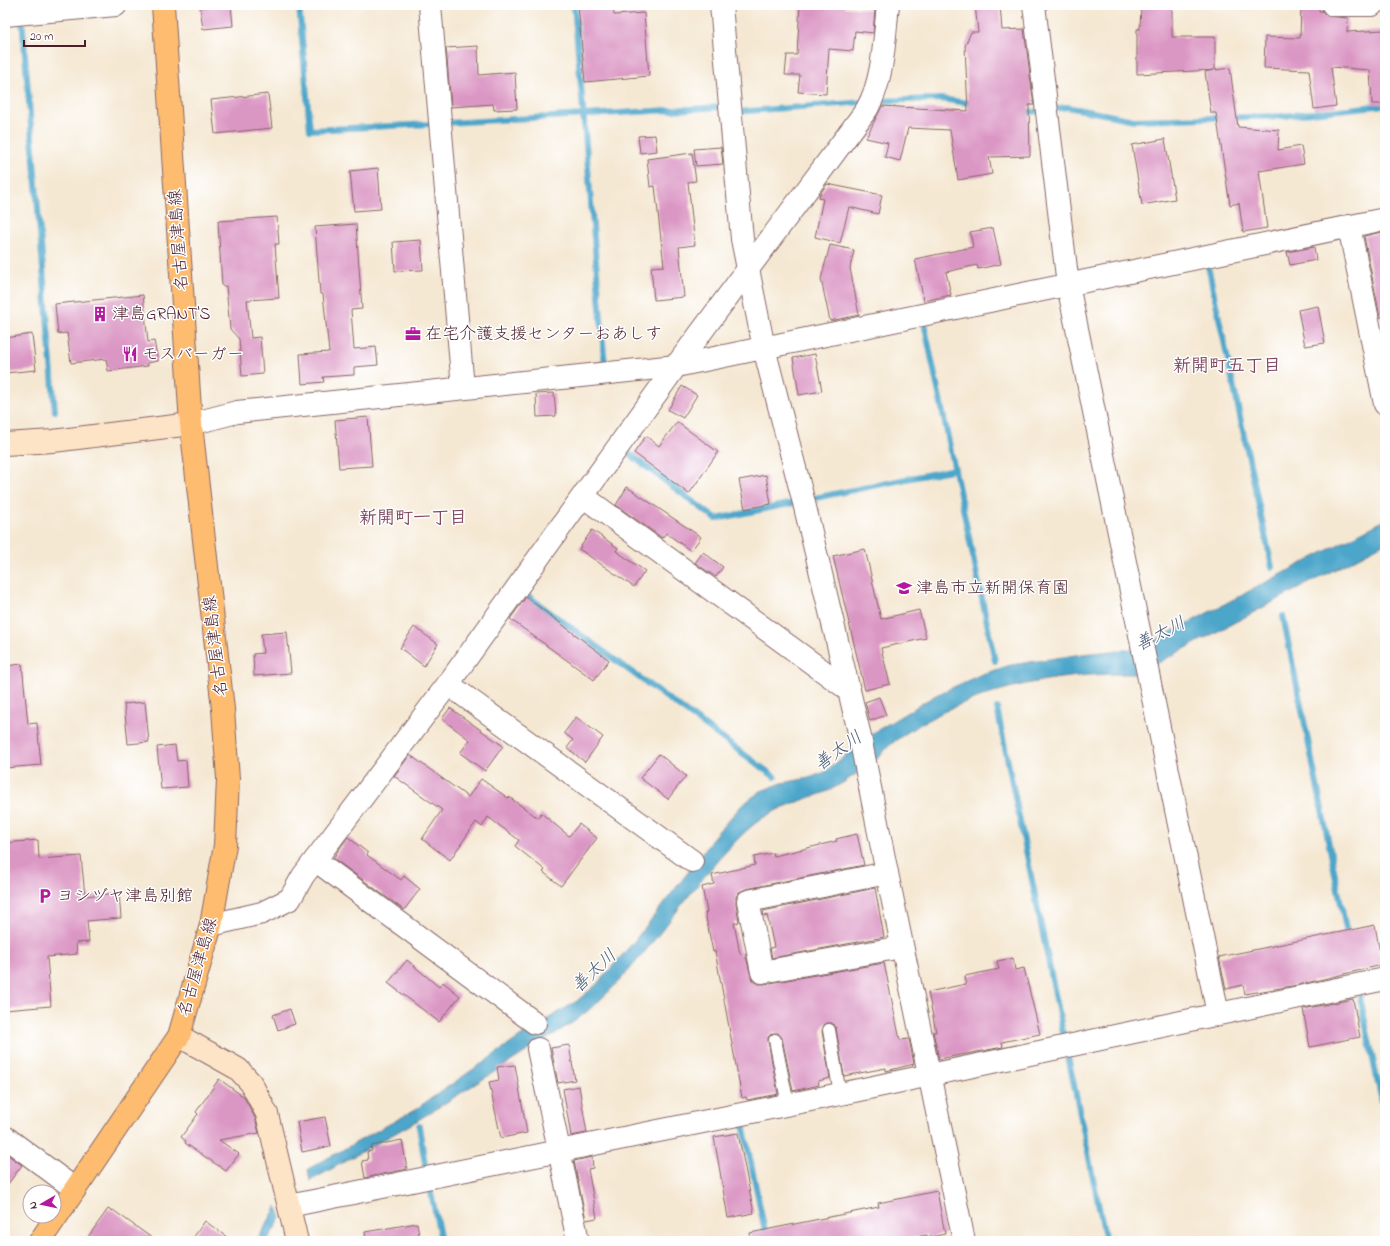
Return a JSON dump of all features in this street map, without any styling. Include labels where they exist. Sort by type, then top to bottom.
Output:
[{"type":"main road","name":"名古屋津島線","points":[[40,1241],[179,1036],[211,925],[225,845],[228,779],[223,709],[191,424],[163,5]]},
{"type":"street","points":[[5,15],[116,5]]},
{"type":"street","points":[[430,5],[463,388]]},
{"type":"street","points":[[722,5],[742,239],[748,270],[764,348],[814,541],[859,732],[902,947],[964,1241]]},
{"type":"street","points":[[211,925],[262,913],[290,899],[303,876],[448,684],[584,497],[676,366],[871,102],[884,47],[888,5]]},
{"type":"street","points":[[1034,5],[1068,285],[1218,1014]]},
{"type":"street","points":[[1332,5],[1372,5]]},
{"type":"street","points":[[5,444],[53,441],[191,424],[237,412],[676,366],[1385,219]]},
{"type":"street","points":[[1349,226],[1385,404]]},
{"type":"street","points":[[584,497],[849,690]]},
{"type":"street","points":[[448,684],[692,861]]},
{"type":"street","points":[[315,860],[535,1024]]},
{"type":"street","points":[[887,873],[748,901],[760,965],[762,972],[902,947]]},
{"type":"street","points":[[289,1206],[840,1094],[1385,979]]},
{"type":"street","points":[[179,1036],[238,1069],[251,1083],[267,1114],[297,1241]]},
{"type":"street","points":[[538,1049],[578,1241]]},
{"type":"street","points":[[5,1137],[75,1189]]},
{"type":"lane","points":[[829,1030],[840,1094]]},
{"type":"lane","points":[[775,1040],[788,1104]]},
{"type":"water","points":[[1385,520],[1385,543],[1137,674],[1073,676],[1010,688],[980,697],[950,709],[922,723],[895,741],[875,760],[838,786],[807,799],[785,806],[762,818],[748,829],[720,859],[621,979],[599,1001],[575,1021],[415,1122],[310,1181],[308,1169],[413,1111],[533,1028],[577,1001],[596,985],[632,944],[700,857],[715,835],[742,805],[761,791],[782,783],[809,778],[825,772],[873,733],[936,695],[982,674],[1011,665],[1082,654],[1133,649],[1150,643]]},
{"type":"water","points":[[277,1206],[281,1218],[267,1241],[257,1241]]},
{"type":"building","points":[[231,5],[233,26],[203,29],[200,7]]},
{"type":"building","points":[[578,5],[613,5],[614,15],[644,13],[649,76],[585,82]]},
{"type":"building","points":[[800,5],[845,5],[845,7],[875,10],[873,33],[855,31],[853,51],[829,49],[826,94],[798,92],[800,75],[785,75],[787,55],[797,55]]},
{"type":"building","points":[[975,5],[1000,5],[1002,30],[1024,29],[1034,105],[1029,105],[1030,156],[989,157],[992,174],[958,180],[950,130],[908,128],[900,161],[885,157],[888,143],[866,138],[882,106],[968,111],[965,46],[971,32],[978,32]]},
{"type":"building","points":[[1141,5],[1172,5],[1172,37],[1215,37],[1215,70],[1230,68],[1238,127],[1279,130],[1278,150],[1301,146],[1304,164],[1259,171],[1267,228],[1243,232],[1239,203],[1230,205],[1216,113],[1211,113],[1205,72],[1214,70],[1137,74],[1137,29],[1140,29]]},
{"type":"building","points":[[1301,5],[1319,5],[1319,11],[1322,11],[1327,16],[1348,18],[1347,32],[1385,30],[1385,104],[1372,104],[1370,70],[1331,67],[1336,106],[1314,109],[1309,70],[1264,68],[1265,37],[1300,38]]},
{"type":"building","points":[[478,46],[479,75],[515,72],[517,109],[494,110],[493,104],[451,107],[446,48]]},
{"type":"building","points":[[268,94],[272,128],[215,134],[211,100]]},
{"type":"building","points":[[655,135],[657,151],[640,153],[638,136]]},
{"type":"building","points":[[1165,139],[1175,199],[1142,205],[1132,145]]},
{"type":"building","points":[[721,147],[723,164],[696,166],[694,149]]},
{"type":"building","points":[[692,153],[696,181],[688,182],[695,245],[679,247],[684,297],[654,300],[651,267],[664,266],[655,186],[650,187],[647,159]]},
{"type":"building","points":[[378,168],[381,209],[354,211],[350,171]]},
{"type":"building","points":[[827,184],[882,195],[878,214],[849,207],[840,243],[815,237],[823,199],[819,198]]},
{"type":"building","points":[[277,217],[279,244],[275,244],[279,298],[247,300],[251,338],[260,337],[263,374],[242,376],[239,339],[230,329],[226,286],[222,286],[218,221]]},
{"type":"building","points":[[356,224],[362,309],[351,310],[354,349],[376,347],[378,365],[354,367],[354,375],[323,377],[324,382],[302,384],[300,354],[329,352],[323,294],[320,294],[315,227]]},
{"type":"building","points":[[993,228],[1001,264],[978,269],[977,265],[946,272],[951,295],[924,301],[915,259],[973,247],[970,232]]},
{"type":"building","points":[[1382,232],[1385,247],[1385,317],[1380,317],[1364,236]]},
{"type":"building","points":[[421,240],[423,270],[395,271],[393,242]]},
{"type":"building","points":[[830,245],[854,250],[850,268],[859,315],[830,321],[821,279]]},
{"type":"building","points":[[1314,247],[1316,260],[1290,265],[1287,252]]},
{"type":"building","points":[[143,295],[148,342],[154,341],[158,361],[147,363],[148,366],[108,371],[106,359],[71,363],[67,333],[58,334],[55,304]]},
{"type":"building","points":[[1318,306],[1325,343],[1305,346],[1298,310]]},
{"type":"building","points":[[32,334],[36,370],[5,373],[5,338]]},
{"type":"building","points":[[815,354],[822,391],[799,395],[793,358]]},
{"type":"building","points":[[682,386],[697,395],[683,418],[668,410]]},
{"type":"building","points":[[554,393],[556,416],[537,417],[536,394]]},
{"type":"building","points":[[368,417],[372,466],[339,468],[335,420]]},
{"type":"building","points":[[677,422],[718,452],[689,494],[634,453],[646,436],[659,446]]},
{"type":"building","points":[[766,475],[771,504],[745,509],[739,480]]},
{"type":"building","points":[[627,487],[701,537],[691,551],[666,533],[662,538],[616,505]]},
{"type":"building","points":[[592,530],[618,548],[616,551],[645,571],[634,587],[579,549]]},
{"type":"building","points":[[865,549],[881,619],[919,610],[926,638],[881,648],[890,684],[865,690],[833,556]]},
{"type":"building","points":[[703,552],[723,567],[716,577],[695,563]]},
{"type":"building","points":[[526,597],[609,660],[594,680],[510,619]]},
{"type":"building","points":[[414,627],[438,644],[424,666],[400,648]]},
{"type":"building","points":[[287,632],[291,673],[254,676],[253,654],[263,653],[261,634]]},
{"type":"building","points":[[22,664],[28,724],[37,723],[41,765],[5,768],[5,666]]},
{"type":"building","points":[[879,697],[886,715],[870,721],[865,702]]},
{"type":"building","points":[[145,702],[149,742],[128,744],[124,704]]},
{"type":"building","points":[[450,708],[503,746],[485,771],[460,753],[470,740],[442,719]]},
{"type":"building","points":[[576,717],[603,737],[585,762],[567,748],[573,740],[564,733]]},
{"type":"building","points":[[175,745],[177,761],[186,760],[188,787],[161,789],[157,747]]},
{"type":"building","points":[[659,754],[686,776],[668,799],[640,778]]},
{"type":"building","points":[[410,755],[468,797],[481,779],[538,818],[541,813],[569,836],[579,824],[597,838],[561,886],[543,872],[545,870],[515,846],[519,840],[488,817],[482,827],[476,822],[450,860],[422,839],[442,810],[394,776]]},
{"type":"building","points":[[857,834],[864,865],[746,889],[739,892],[736,897],[736,903],[739,922],[734,923],[740,954],[745,953],[752,980],[757,984],[884,963],[900,1040],[909,1039],[914,1064],[886,1071],[886,1068],[844,1076],[836,1028],[832,1023],[827,1023],[824,1025],[822,1031],[830,1078],[818,1081],[819,1085],[793,1091],[782,1038],[778,1033],[773,1033],[768,1037],[768,1041],[778,1094],[747,1100],[746,1097],[742,1098],[715,951],[713,952],[705,913],[707,912],[702,887],[714,884],[712,875],[755,865],[754,857],[773,853],[774,856],[837,841],[836,839]]},
{"type":"building","points":[[348,837],[368,853],[367,855],[401,880],[404,876],[420,889],[404,910],[333,858]]},
{"type":"building","name":"ヨシヅヤ津島別館","points":[[38,840],[39,859],[81,856],[85,896],[119,893],[121,918],[87,921],[89,942],[76,943],[77,954],[47,957],[51,1006],[5,1010],[5,843]]},
{"type":"building","points":[[875,888],[884,937],[772,958],[770,948],[774,947],[767,915],[764,916],[763,911]]},
{"type":"building","points":[[1375,925],[1382,965],[1298,985],[1245,994],[1243,985],[1226,989],[1219,957]]},
{"type":"building","points":[[1013,958],[1015,970],[1024,968],[1040,1034],[1002,1042],[1003,1047],[939,1059],[933,1032],[936,1032],[928,992],[966,984],[965,976],[999,969],[997,961]]},
{"type":"building","points":[[407,960],[439,987],[443,982],[460,996],[439,1022],[388,983]]},
{"type":"building","points":[[1353,999],[1360,1037],[1310,1047],[1303,1009]]},
{"type":"building","points":[[290,1009],[295,1024],[278,1030],[273,1015]]},
{"type":"building","points":[[569,1045],[575,1080],[558,1083],[551,1048]]},
{"type":"building","points":[[515,1065],[527,1133],[501,1138],[489,1082],[499,1080],[497,1067]]},
{"type":"building","points":[[219,1079],[244,1097],[255,1118],[259,1133],[219,1140],[239,1154],[226,1171],[185,1143],[186,1141],[181,1137],[198,1114],[196,1112]]},
{"type":"building","points":[[579,1086],[587,1133],[571,1136],[563,1089]]},
{"type":"building","points":[[325,1117],[331,1146],[302,1152],[297,1122]]},
{"type":"building","points":[[738,1133],[754,1213],[728,1218],[714,1137]]},
{"type":"building","points":[[402,1140],[407,1169],[365,1178],[362,1161],[368,1160],[367,1152],[372,1151],[371,1146]]},
{"type":"building","points":[[5,1153],[22,1165],[5,1188]]},
{"type":"building","points":[[592,1157],[593,1168],[588,1169],[597,1218],[586,1220],[574,1161]]},
{"type":"building","points":[[937,1191],[945,1234],[927,1238],[927,1235],[895,1241],[751,1241],[750,1233],[879,1207],[878,1203]]},
{"type":"building","points":[[108,1209],[113,1210],[156,1241],[85,1241]]},
{"type":"building","points":[[205,1221],[232,1241],[191,1241]]},
{"type":"building","points":[[417,1223],[420,1241],[366,1241],[365,1232]]},
{"type":"waterway","points":[[299,5],[310,130],[431,124]]},
{"type":"waterway","points":[[574,5],[605,366]]},
{"type":"waterway","points":[[22,19],[55,411]]},
{"type":"waterway","points":[[876,101],[941,99],[975,104]]},
{"type":"waterway","points":[[735,112],[865,102]]},
{"type":"waterway","points":[[1021,111],[1034,112],[1067,107],[1134,120],[1283,116],[1385,105]]},
{"type":"waterway","points":[[446,123],[726,108]]},
{"type":"waterway","points":[[1208,266],[1272,567]]},
{"type":"waterway","points":[[924,323],[995,661]]},
{"type":"waterway","points":[[628,453],[716,519],[794,503]]},
{"type":"waterway","points":[[810,499],[955,469]]},
{"type":"waterway","points":[[525,594],[775,777]]},
{"type":"waterway","points":[[1283,616],[1348,939]]},
{"type":"waterway","points":[[997,708],[1064,1038]]},
{"type":"waterway","points":[[1360,997],[1385,1117]]},
{"type":"waterway","points":[[1068,1056],[1106,1241]]},
{"type":"waterway","points":[[742,1119],[767,1241]]},
{"type":"waterway","points":[[419,1126],[426,1170]]},
{"type":"waterway","points":[[429,1183],[441,1241]]},
{"type":"place","name":"津島GRANT'S","points":[[100,314]]},
{"type":"place","name":"在宅介護支援センターおあしす","points":[[413,334]]},
{"type":"place","name":"モスバーガー","points":[[130,354]]},
{"type":"place","name":"津島市立新開保育園","points":[[904,588]]},
{"type":"place","name":"ヨシヅヤ津島別館","points":[[45,896]]},
{"type":"district","name":"新開町五丁目","points":[[1227,367]]},
{"type":"district","name":"新開町一丁目","points":[[413,519]]},
{"type":"water label","name":"善太川","points":[[1161,635]]},
{"type":"water label","name":"善太川","points":[[839,752]]},
{"type":"water label","name":"善太川","points":[[595,972]]}]
